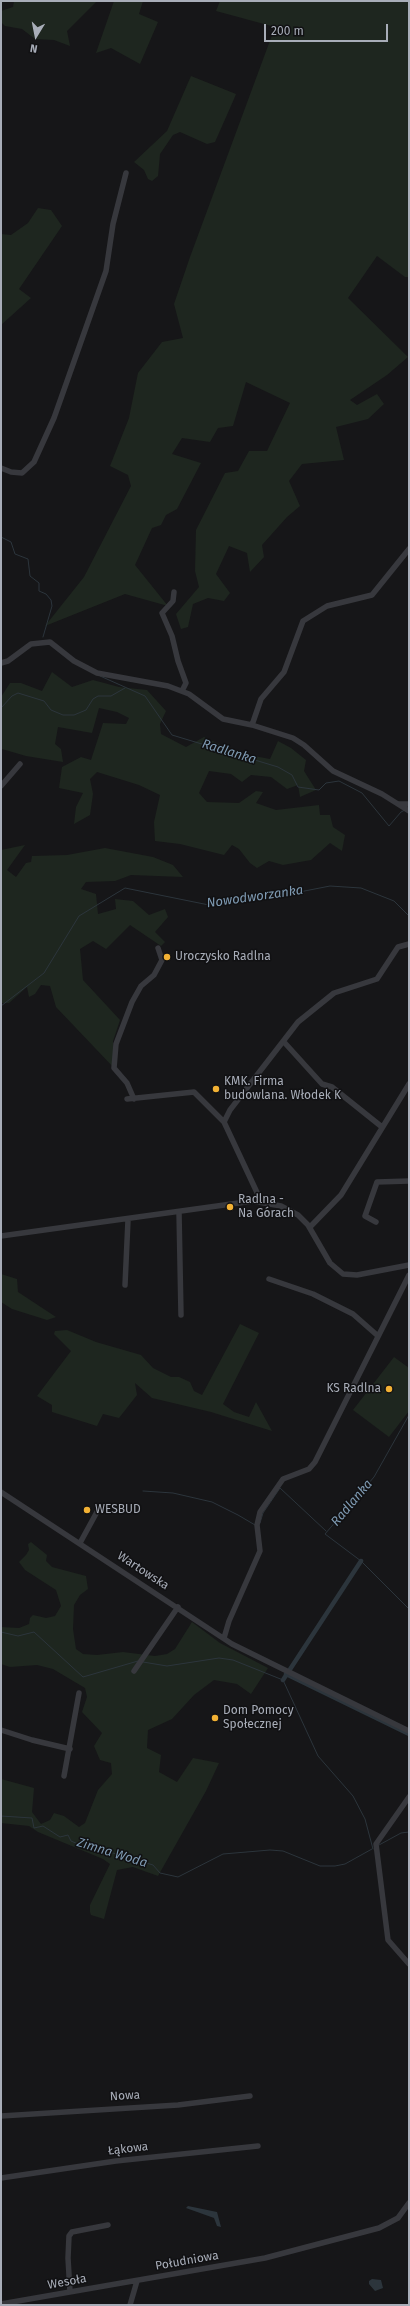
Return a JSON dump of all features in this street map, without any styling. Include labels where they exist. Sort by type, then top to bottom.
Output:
[{"type":"street","points":[[1,468],[11,472],[22,473],[34,462],[54,418],[106,271],[113,224],[126,173]]},
{"type":"street","points":[[252,725],[261,699],[284,672],[303,621],[327,606],[372,595],[409,548]]},
{"type":"street","points":[[174,592],[173,601],[162,614],[172,636],[178,661],[186,683],[182,691]]},
{"type":"street","points":[[1,663],[8,661],[31,644],[50,642],[74,661],[97,673],[168,686],[189,694],[222,720],[252,725],[293,738],[304,745],[334,771],[409,811]]},
{"type":"street","points":[[1,786],[20,764]]},
{"type":"street","points":[[401,806],[409,804]]},
{"type":"street","points":[[224,1122],[230,1110],[298,1022],[317,1005],[334,993],[377,979],[398,947],[409,944]]},
{"type":"street","points":[[134,1099],[127,1083],[114,1068],[116,1044],[132,1002],[141,986],[154,975],[162,960],[158,948]]},
{"type":"street","points":[[284,1042],[322,1084],[332,1087],[382,1127]]},
{"type":"street","points":[[310,1227],[340,1195],[409,1084]]},
{"type":"street","points":[[127,1099],[194,1092],[224,1122],[261,1201]]},
{"type":"street","points":[[376,1222],[365,1216],[377,1182],[409,1181]]},
{"type":"street","points":[[1,1236],[128,1220],[236,1203],[261,1201],[290,1210],[304,1220],[310,1227],[330,1263],[343,1274],[357,1275],[409,1265]]},
{"type":"street","points":[[179,1212],[181,1315]]},
{"type":"street","points":[[125,1285],[128,1220]]},
{"type":"street","points":[[224,1638],[229,1621],[260,1551],[258,1525],[260,1512],[283,1479],[309,1469],[315,1462],[409,1275]]},
{"type":"street","points":[[269,1279],[313,1294],[353,1314],[378,1336]]},
{"type":"street","name":"Wartowska","points":[[1,1492],[224,1638],[274,1666],[409,1731]]},
{"type":"street","points":[[80,1543],[98,1510]]},
{"type":"street","points":[[134,1671],[178,1607]]},
{"type":"street","points":[[64,1776],[79,1693]]},
{"type":"street","points":[[1,1730],[32,1740],[70,1749]]},
{"type":"street","points":[[409,1797],[376,1844],[388,1940],[409,1964]]},
{"type":"street","name":"Nowa","points":[[1,2116],[178,2105],[250,2096]]},
{"type":"street","name":"Łąkowa","points":[[1,2178],[116,2161],[258,2146]]},
{"type":"street","name":"Południowa","points":[[137,2281],[265,2258],[379,2228],[398,2218],[409,2203]]},
{"type":"street","points":[[70,2292],[68,2258],[69,2236],[72,2232],[108,2225]]},
{"type":"street","points":[[130,2305],[137,2281]]},
{"type":"street","name":"Wesoła","points":[[1,2304],[137,2281]]},
{"type":"shaded area","points":[[14,1],[97,1],[67,31],[70,46],[54,40],[35,39],[22,29],[5,26],[1,22],[1,11],[13,7]]},
{"type":"shaded area","points":[[114,1],[143,1],[139,14],[158,22],[140,64],[111,48],[96,53]]},
{"type":"shaded area","points":[[220,1],[409,1],[409,277],[405,277],[377,256],[348,298],[408,357],[387,375],[350,400],[357,405],[377,394],[384,404],[368,419],[336,427],[344,460],[302,464],[289,481],[300,506],[287,517],[262,545],[264,557],[250,572],[247,553],[229,546],[216,574],[230,593],[224,601],[208,598],[193,604],[188,627],[181,629],[176,614],[199,587],[195,571],[196,530],[225,473],[238,471],[249,451],[267,451],[290,403],[246,382],[233,426],[218,428],[210,442],[182,438],[172,454],[201,463],[177,509],[166,515],[161,525],[152,528],[135,565],[168,606],[125,594],[45,626],[84,577],[131,486],[128,475],[110,466],[129,418],[138,373],[162,342],[183,338],[174,304],[275,27],[216,11]]},
{"type":"shaded area","points":[[191,76],[236,94],[215,142],[207,144],[180,132],[173,135],[160,154],[158,176],[152,181],[148,179],[144,170],[134,162],[167,131]]},
{"type":"shaded area","points":[[38,208],[51,210],[62,226],[19,289],[31,298],[1,325],[1,234],[11,235],[28,223]]},
{"type":"shaded area","points":[[52,672],[72,687],[93,680],[119,687],[147,690],[166,711],[160,724],[161,734],[186,747],[204,737],[238,753],[270,759],[278,741],[291,748],[306,760],[304,771],[316,790],[300,797],[298,785],[287,789],[271,777],[251,775],[242,782],[231,774],[209,771],[199,793],[207,802],[239,803],[256,791],[263,792],[256,803],[276,810],[319,805],[320,815],[330,815],[333,827],[345,835],[342,851],[330,843],[311,860],[283,865],[269,861],[257,868],[250,863],[239,849],[232,845],[224,855],[180,844],[155,841],[154,822],[160,795],[139,785],[97,772],[90,779],[93,794],[90,815],[74,824],[76,807],[83,793],[59,788],[62,767],[81,757],[91,760],[103,723],[126,724],[129,718],[117,712],[99,708],[92,733],[58,727],[55,744],[61,749],[63,762],[26,756],[2,749],[1,752],[1,697],[10,683],[21,683],[42,691]]},
{"type":"shaded area","points":[[25,845],[7,870],[16,877],[26,863],[31,862],[32,856],[67,855],[105,848],[153,857],[173,865],[183,877],[131,875],[115,881],[86,882],[81,889],[96,894],[98,914],[116,909],[115,899],[133,901],[149,915],[165,909],[168,917],[155,932],[165,942],[161,946],[130,925],[106,949],[93,941],[80,949],[83,980],[120,1020],[113,1041],[114,1068],[56,1007],[50,986],[41,985],[35,994],[29,997],[27,987],[9,1003],[1,1003],[1,850]]},
{"type":"shaded area","points":[[1,1274],[17,1279],[18,1292],[56,1317],[47,1320],[12,1309],[1,1302]]},
{"type":"shaded area","points":[[240,1324],[259,1333],[223,1404],[234,1412],[249,1417],[256,1402],[272,1431],[211,1412],[152,1398],[135,1383],[137,1395],[119,1418],[103,1414],[97,1426],[52,1412],[52,1405],[37,1396],[71,1351],[54,1334],[55,1331],[67,1330],[96,1342],[141,1355],[153,1368],[171,1377],[179,1377],[190,1382],[194,1391],[202,1395]]},
{"type":"shaded area","name":"KS Radlna","points":[[394,1357],[409,1368],[409,1411],[389,1437],[353,1410]]},
{"type":"shaded area","points":[[31,1542],[47,1555],[46,1561],[52,1567],[86,1576],[88,1589],[80,1595],[74,1605],[73,1629],[76,1649],[83,1654],[97,1655],[123,1652],[155,1656],[167,1654],[175,1649],[192,1622],[220,1643],[268,1668],[251,1694],[237,1684],[214,1680],[194,1695],[172,1719],[148,1730],[147,1748],[161,1755],[159,1772],[177,1782],[193,1758],[219,1763],[206,1791],[158,1876],[133,1867],[117,1870],[104,1919],[91,1915],[90,1905],[110,1864],[103,1859],[38,1832],[29,1826],[1,1823],[1,1779],[34,1788],[32,1812],[41,1824],[50,1820],[54,1813],[64,1816],[79,1827],[85,1823],[98,1790],[112,1774],[111,1763],[100,1760],[94,1746],[102,1733],[82,1712],[87,1697],[85,1688],[53,1669],[37,1665],[10,1667],[1,1664],[1,1627],[19,1628],[29,1624],[30,1618],[33,1615],[46,1618],[55,1616],[61,1606],[56,1590],[25,1570],[19,1562],[29,1550],[28,1544]]},
{"type":"shaded area","points":[[188,2206],[217,2212],[221,2227],[217,2226],[214,2218],[186,2208]]},
{"type":"shaded area","points":[[372,2279],[381,2280],[383,2288],[375,2291],[369,2284],[369,2281]]},
{"type":"waterway","points":[[1,537],[11,542],[15,554],[28,559],[30,576],[39,583],[39,591],[46,594],[51,600],[52,606],[43,637]]},
{"type":"waterway","name":"Radlanka","points":[[100,676],[145,696],[172,735],[278,767],[292,775],[298,787],[319,790],[326,783],[339,781],[362,793],[389,826],[401,812],[405,810]]},
{"type":"waterway","points":[[1,708],[12,696],[18,693],[44,701],[51,710],[63,715],[74,715],[86,710],[93,699],[98,696],[111,696],[125,688]]},
{"type":"waterway","name":"Nowodworzanka","points":[[1,1006],[44,973],[79,916],[125,888],[209,905],[279,896],[330,886],[361,888],[394,901],[409,916]]},
{"type":"waterway","name":"Radlanka","points":[[409,1415],[374,1477],[325,1534],[361,1561],[409,1609]]},
{"type":"waterway","points":[[260,1523],[263,1513],[280,1488],[326,1531]]},
{"type":"waterway","points":[[143,1491],[173,1493],[212,1502],[255,1525]]},
{"type":"waterway","points":[[283,1680],[361,1561]]},
{"type":"waterway","points":[[1,1632],[18,1636],[34,1632],[83,1677],[138,1661]]},
{"type":"waterway","points":[[143,1662],[167,1666],[219,1658],[233,1660],[283,1680],[318,1756],[353,1796],[365,1819],[373,1849]]},
{"type":"waterway","points":[[286,1674],[409,1734]]},
{"type":"waterway","name":"Zimna Woda","points":[[1,1816],[32,1818],[34,1828],[43,1826],[60,1837],[68,1835],[71,1841],[85,1847],[96,1848],[153,1865],[160,1873],[178,1877],[223,1854],[270,1850],[283,1851],[320,1866],[335,1866],[345,1864],[372,1849]]},
{"type":"waterway","name":"Zimna Woda","points":[[379,1845],[401,1833],[409,1832]]},
{"type":"place","name":"Uroczysko Radlna","points":[[167,957]]},
{"type":"place","name":"KMK. Firma budowlana. Włodek K","points":[[216,1089]]},
{"type":"place","name":"Radlna - Na Górach","points":[[230,1207]]},
{"type":"place","name":"KS Radlna","points":[[389,1389]]},
{"type":"place","name":"WESBUD","points":[[87,1510]]},
{"type":"place","name":"Dom Pomocy Społecznej","points":[[215,1718]]}]
